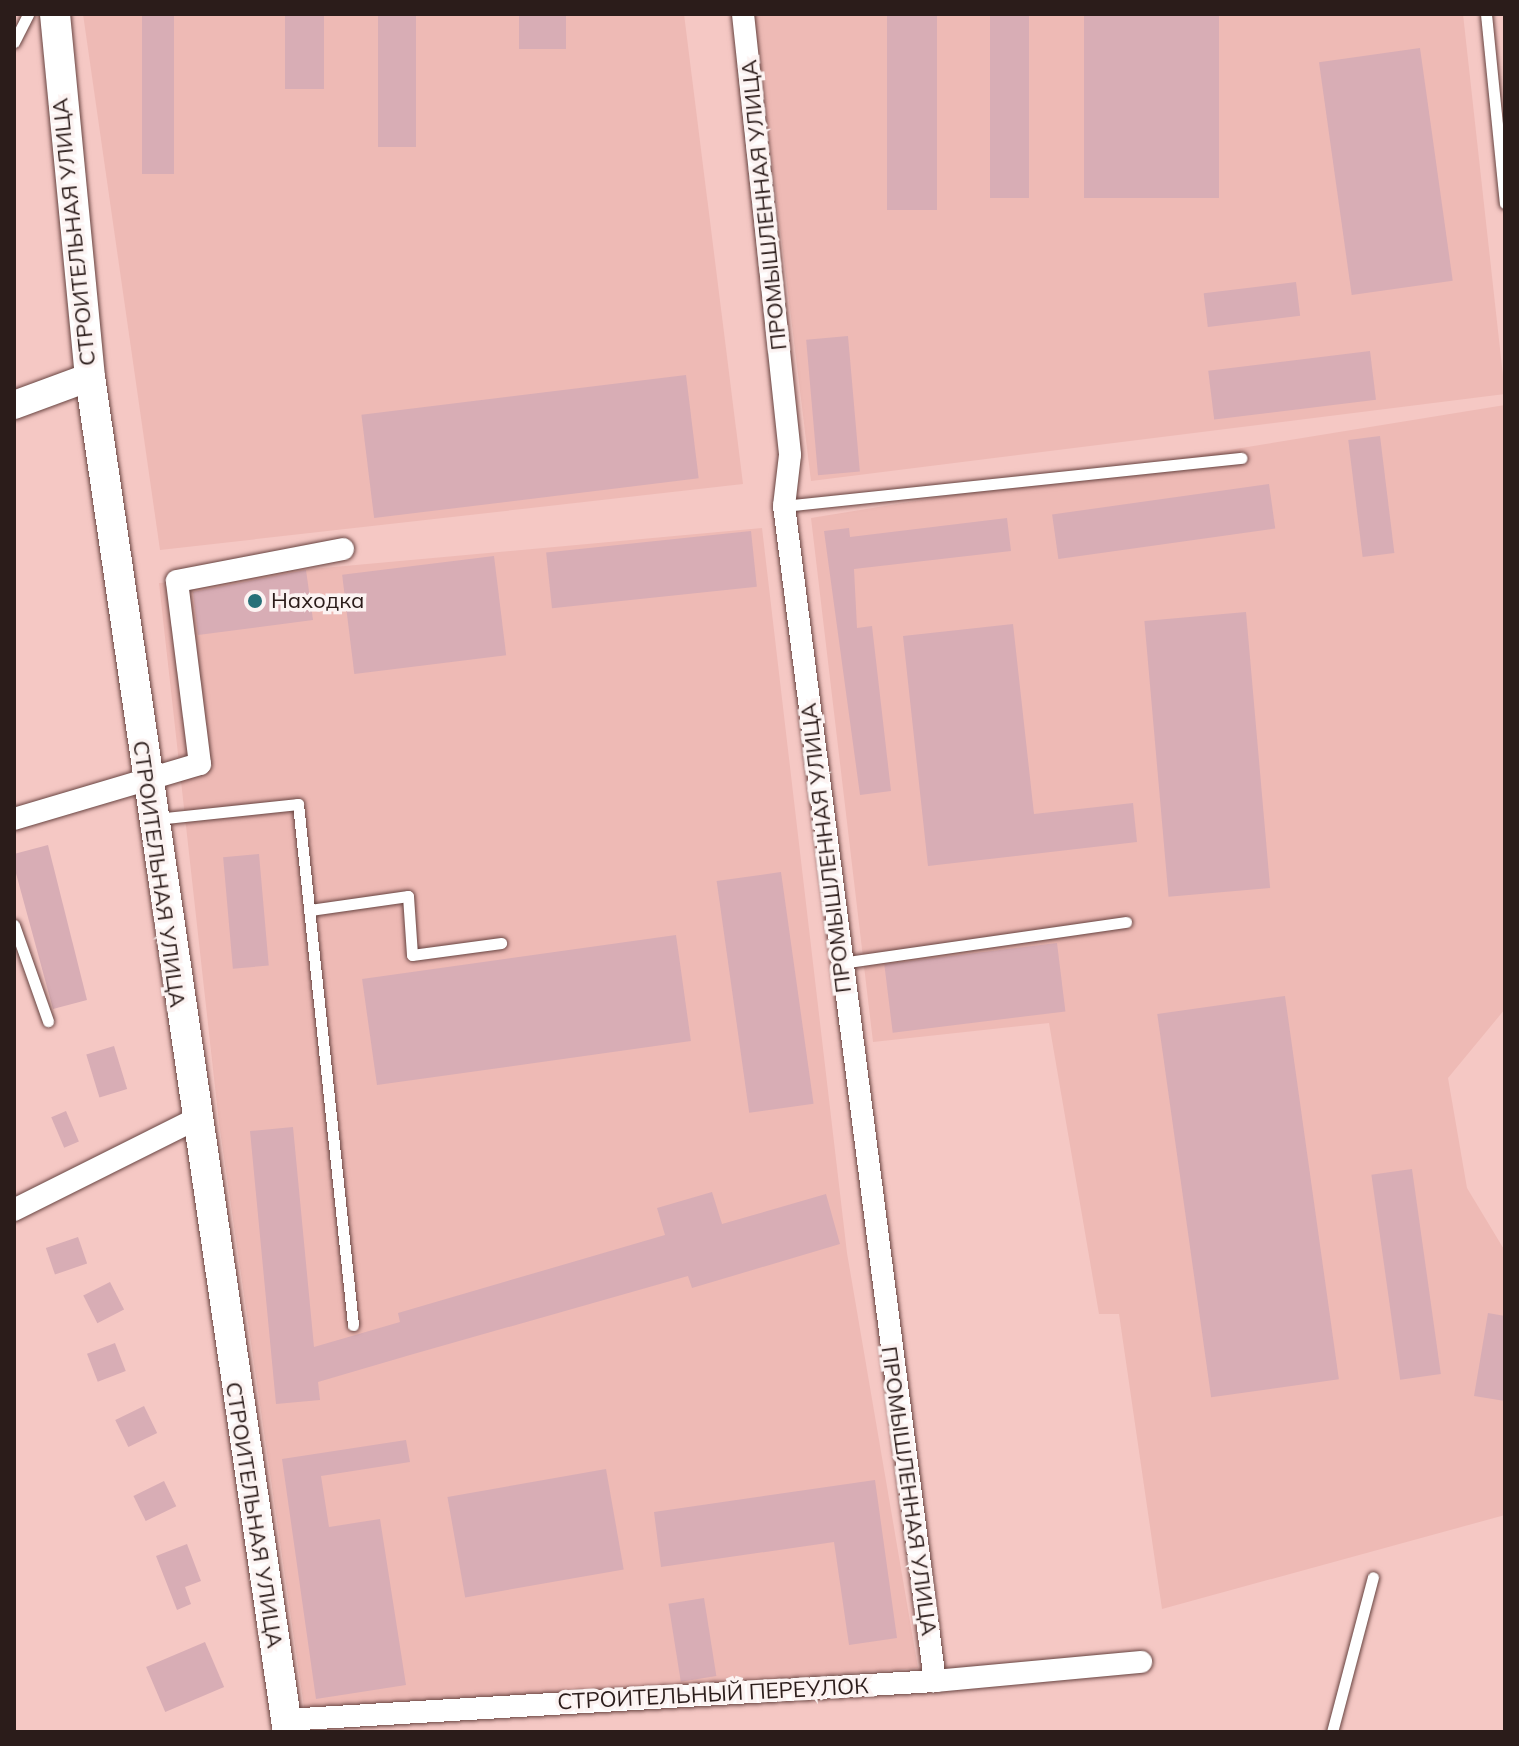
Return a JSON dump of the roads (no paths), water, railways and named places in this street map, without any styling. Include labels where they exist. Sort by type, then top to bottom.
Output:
[{"type":"main road","name":"СТРОИТЕЛЬНАЯ УЛИЦА","points":[[33,15],[90,377],[194,1120],[286,1726]]},
{"type":"street","name":"ПРОМЫШЛЕННАЯ УЛИЦА","points":[[743,14],[790,455],[784,506],[840,963],[935,1681]]},
{"type":"street","points":[[14,405],[90,377]]},
{"type":"street","points":[[14,819],[146,777],[200,764],[177,581],[343,549]]},
{"type":"street","points":[[14,1210],[194,1120]]},
{"type":"street","name":"СТРОИТЕЛЬНЫЙ ПЕРЕУЛОК","points":[[286,1726],[935,1681],[1141,1662]]},
{"type":"lane","points":[[1486,14],[1505,203]]},
{"type":"lane","points":[[14,42],[33,15]]},
{"type":"lane","points":[[784,506],[1241,458]]},
{"type":"lane","points":[[152,820],[298,804],[353,1325]]},
{"type":"lane","points":[[310,910],[408,896],[412,955],[501,943]]},
{"type":"lane","points":[[840,963],[1126,922]]},
{"type":"lane","points":[[14,925],[48,1021]]},
{"type":"lane","points":[[1332,1732],[1373,1577]]},
{"type":"place","name":"Находка","points":[[255,601]]}]
